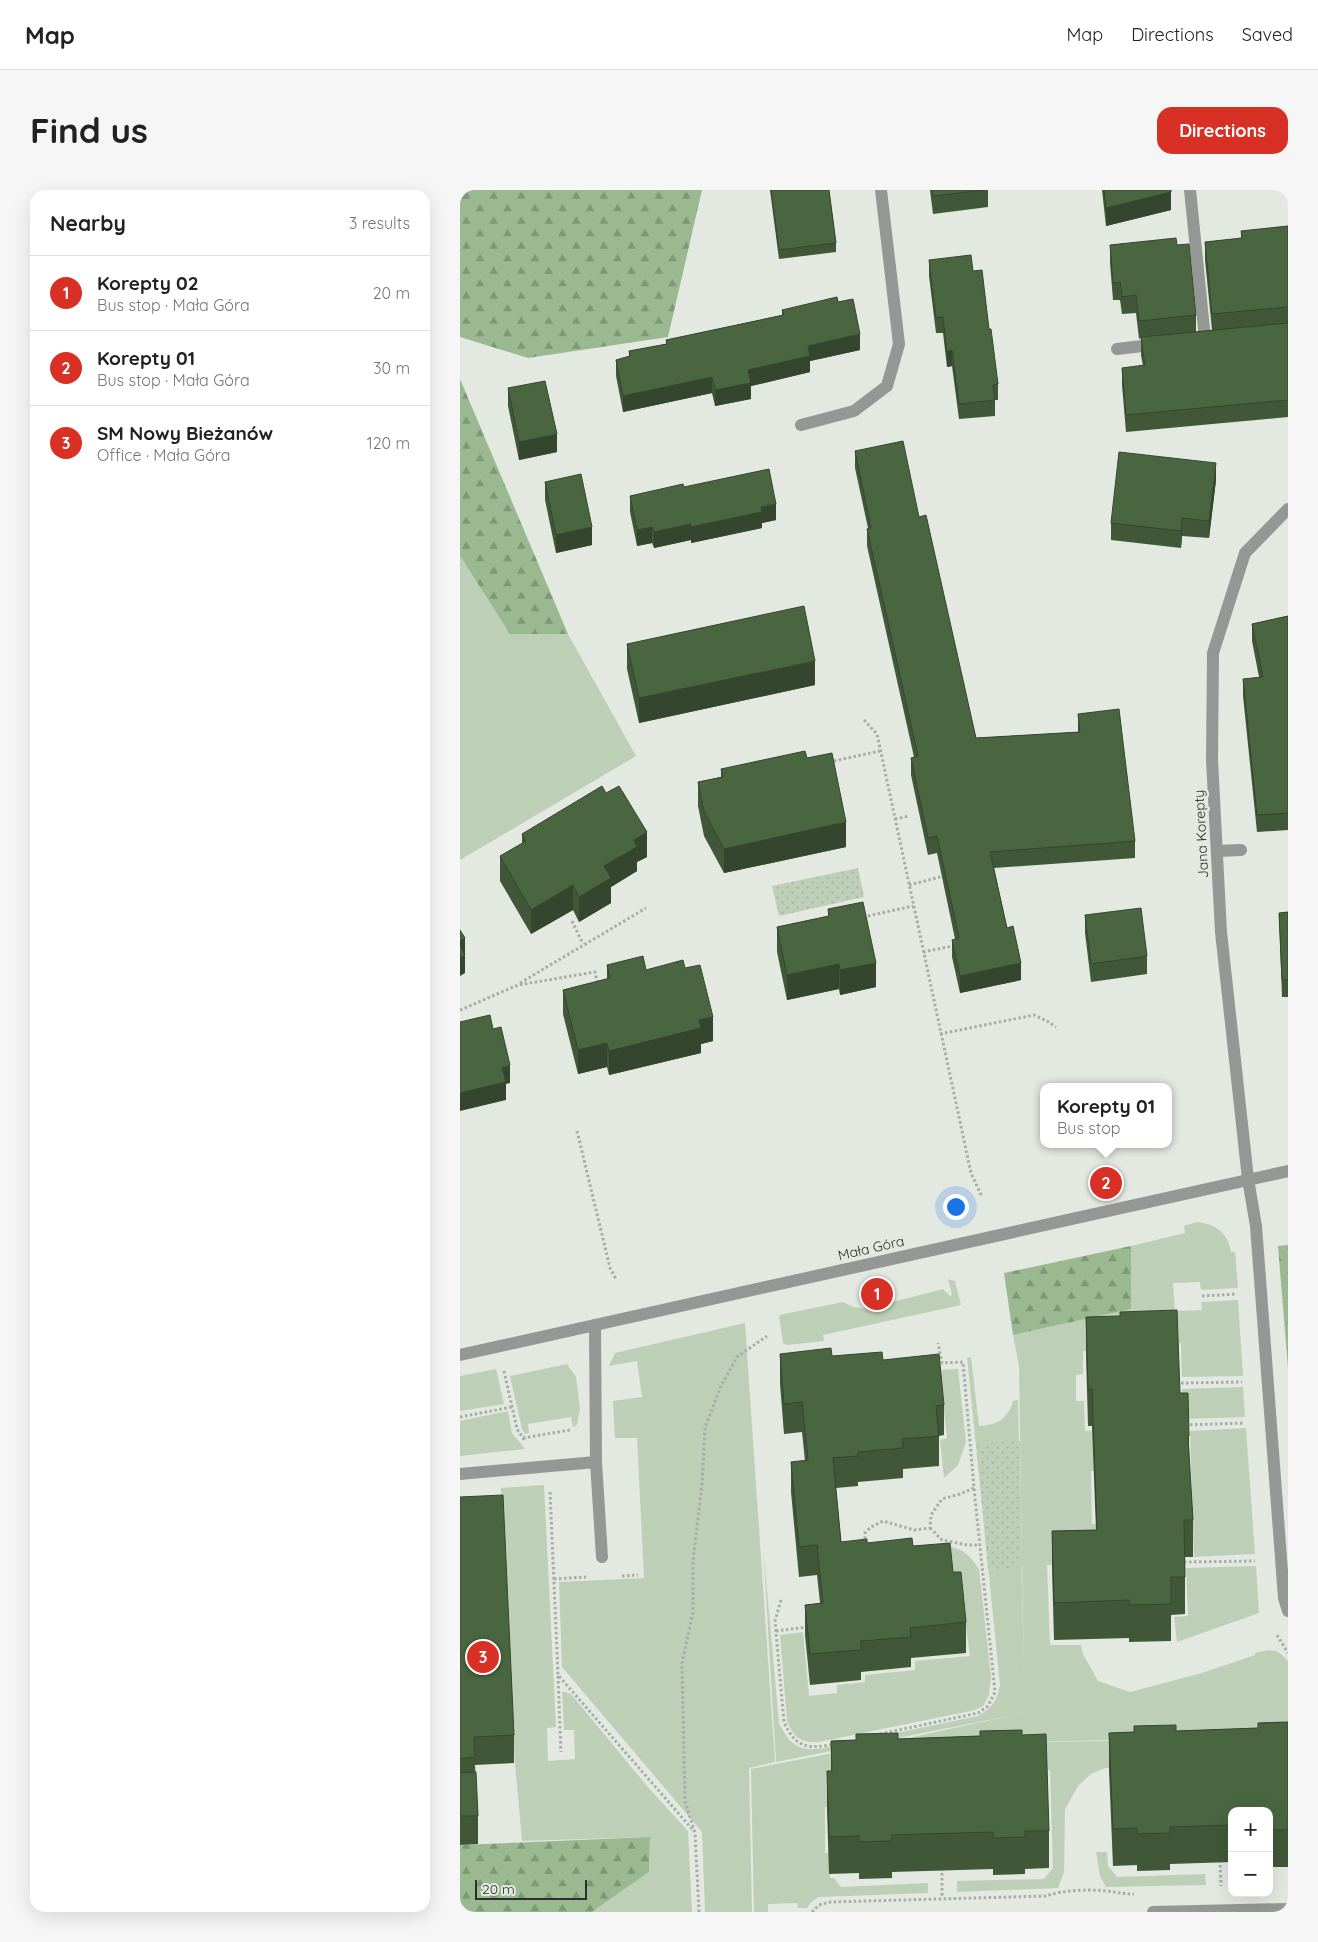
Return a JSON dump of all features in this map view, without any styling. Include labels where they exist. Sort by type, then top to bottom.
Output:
[{"type":"street","points":[[801,425],[854,411],[887,386],[900,344],[880,190]]},
{"type":"street","points":[[1190,190],[1204,339]]},
{"type":"street","points":[[1117,349],[1176,342]]},
{"type":"street","name":"Jana Korepty","points":[[1288,509],[1245,553],[1212,653],[1212,760],[1221,932],[1248,1179],[1256,1226],[1284,1598],[1288,1611]]},
{"type":"street","points":[[1217,851],[1241,850]]},
{"type":"street","name":"Mała Góra","points":[[460,1355],[1288,1171]]},
{"type":"street","points":[[594,1325],[596,1462],[602,1557]]},
{"type":"street","points":[[460,1474],[596,1462]]},
{"type":"street","points":[[1153,1912],[1288,1909]]},
{"type":"path","points":[[864,720],[877,734],[971,1173],[982,1197]]},
{"type":"path","points":[[821,764],[880,751]]},
{"type":"path","points":[[895,819],[909,816]]},
{"type":"path","points":[[909,885],[944,876],[944,867]]},
{"type":"path","points":[[855,919],[913,906]]},
{"type":"path","points":[[460,1010],[518,985],[583,944],[646,908]]},
{"type":"path","points":[[572,922],[583,944]]},
{"type":"path","points":[[923,952],[953,946]]},
{"type":"path","points":[[518,985],[595,972],[599,990]]},
{"type":"path","points":[[940,1034],[1034,1015],[1056,1027]]},
{"type":"path","points":[[577,1131],[610,1268],[616,1279]]},
{"type":"path","points":[[1202,1296],[1242,1294]]},
{"type":"path","points":[[699,1912],[695,1833],[685,1801],[682,1663],[693,1612],[693,1561],[702,1484],[705,1428],[720,1388],[737,1356],[767,1336]]},
{"type":"path","points":[[872,1736],[978,1713],[988,1706],[995,1692],[963,1362],[942,1363],[938,1343]]},
{"type":"path","points":[[504,1368],[517,1429],[530,1449],[550,1466],[561,1752]]},
{"type":"path","points":[[1181,1383],[1250,1382]]},
{"type":"path","points":[[460,1416],[512,1407]]},
{"type":"path","points":[[1185,1424],[1252,1422]]},
{"type":"path","points":[[522,1438],[570,1430]]},
{"type":"path","points":[[974,1488],[942,1499],[931,1515],[930,1528],[942,1540],[967,1545],[980,1545]]},
{"type":"path","points":[[865,1539],[865,1532],[870,1527],[883,1521],[914,1530],[930,1528]]},
{"type":"path","points":[[1184,1562],[1260,1560]]},
{"type":"path","points":[[780,1600],[775,1621],[784,1722],[789,1734],[800,1744],[810,1747],[843,1742]]},
{"type":"path","points":[[776,1631],[809,1627],[812,1622]]},
{"type":"path","points":[[558,1675],[695,1833]]},
{"type":"path","points":[[1220,1859],[1221,1892]]},
{"type":"path","points":[[942,1867],[942,1898]]},
{"type":"path","points":[[812,1912],[819,1905],[830,1902],[1046,1896],[1058,1892],[1105,1891],[1118,1894],[1136,1894]]},
{"type":"green space","points":[[460,190],[702,190],[668,337],[528,358],[460,337]]},
{"type":"green space","points":[[460,379],[568,634],[510,634],[460,556]]},
{"type":"green space","points":[[460,556],[510,634],[568,634],[636,756],[460,860]]},
{"type":"green space","points":[[858,868],[864,897],[779,916],[772,886]]},
{"type":"green space","points":[[1197,1222],[1215,1227],[1224,1235],[1231,1252],[1235,1252],[1238,1288],[1201,1290],[1200,1282],[1173,1283],[1175,1311],[1202,1310],[1201,1302],[1238,1300],[1243,1376],[1182,1377],[1181,1343],[1117,1345],[1117,1350],[1083,1351],[1083,1374],[1076,1375],[1076,1401],[1084,1401],[1085,1431],[1101,1430],[1101,1470],[1091,1471],[1092,1524],[1102,1524],[1090,1564],[1047,1565],[1050,1645],[1081,1645],[1083,1654],[1098,1681],[1130,1692],[1202,1673],[1255,1655],[1255,1653],[1270,1650],[1277,1652],[1288,1661],[1288,1736],[988,1743],[1288,1738],[1132,1767],[1105,1768],[1091,1774],[1078,1786],[1065,1809],[1064,1872],[1058,1888],[957,1892],[957,1881],[1044,1879],[1053,1868],[1050,1770],[1024,1771],[825,1807],[825,1853],[829,1853],[830,1878],[834,1878],[841,1887],[928,1883],[928,1893],[819,1897],[811,1902],[807,1908],[798,1908],[797,1903],[768,1904],[768,1912],[754,1912],[751,1769],[1024,1713],[776,1762],[763,1546],[779,1723],[791,1742],[802,1748],[824,1748],[978,1716],[987,1710],[993,1704],[1000,1685],[967,1357],[971,1358],[979,1426],[1001,1420],[1005,1417],[1013,1401],[1018,1400],[1024,1682],[1019,1366],[1013,1335],[1130,1309],[1131,1246],[1185,1233],[1184,1226]]},
{"type":"green space","points":[[1288,1245],[1288,1368],[1278,1246]]},
{"type":"green space","points":[[1131,1246],[1131,1309],[1013,1335],[1004,1273]]},
{"type":"green space","points":[[948,1279],[955,1281],[961,1305],[823,1335],[824,1341],[787,1345],[783,1343],[779,1315],[843,1302],[853,1307],[866,1309],[943,1289],[950,1296],[952,1295]]},
{"type":"green space","points":[[745,1323],[775,1762],[749,1768],[752,1912],[705,1912],[702,1832],[562,1667],[559,1582],[644,1578],[637,1438],[615,1438],[613,1401],[642,1397],[637,1361],[609,1366],[615,1353]]},
{"type":"green space","points":[[567,1364],[576,1377],[580,1409],[577,1425],[573,1427],[571,1417],[528,1424],[529,1433],[525,1434],[522,1429],[510,1376]]},
{"type":"green space","points":[[496,1369],[504,1404],[460,1411],[460,1376]]},
{"type":"green space","points":[[958,1369],[966,1442],[958,1465],[944,1478],[940,1440],[947,1438],[941,1381],[937,1370]]},
{"type":"green space","points":[[1243,1387],[1245,1417],[1182,1419],[1182,1389]]},
{"type":"green space","points":[[508,1411],[512,1433],[525,1449],[460,1456],[460,1421]]},
{"type":"green space","points":[[1246,1428],[1255,1554],[1194,1557],[1190,1431]]},
{"type":"green space","points":[[1020,1441],[1022,1567],[988,1570],[977,1444]]},
{"type":"green space","points":[[544,1485],[556,1727],[547,1728],[548,1761],[575,1759],[574,1730],[564,1730],[562,1691],[571,1694],[647,1786],[688,1831],[692,1912],[592,1912],[649,1872],[650,1837],[522,1841],[515,1763],[501,1488]]},
{"type":"green space","points":[[935,1545],[961,1550],[970,1557],[979,1569],[991,1677],[989,1695],[983,1706],[975,1710],[819,1742],[807,1742],[799,1738],[792,1732],[787,1721],[780,1635],[803,1632],[809,1696],[837,1693],[837,1685],[865,1682],[865,1675],[915,1670],[915,1661],[970,1656],[962,1597]]},
{"type":"green space","points":[[1256,1566],[1259,1613],[1177,1642],[1174,1617],[1188,1616],[1186,1568]]},
{"type":"green space","points":[[650,1837],[649,1872],[592,1912],[460,1912],[460,1845]]},
{"type":"green space","points":[[1096,1852],[1107,1852],[1108,1866],[1117,1877],[1205,1874],[1206,1885],[1106,1887],[1100,1876]]},
{"type":"building","points":[[771,190],[829,190],[836,243],[779,250]]},
{"type":"building","points":[[932,190],[985,190],[933,196]]},
{"type":"building","points":[[1104,190],[1171,190],[1171,192],[1106,208]]},
{"type":"building","points":[[1288,226],[1288,307],[1212,314],[1205,242],[1242,238],[1241,231]]},
{"type":"building","points":[[1176,238],[1177,245],[1189,244],[1196,315],[1139,321],[1136,295],[1122,297],[1120,282],[1113,283],[1110,245]]},
{"type":"building","points":[[971,255],[973,271],[982,270],[998,384],[993,385],[995,400],[959,404],[952,350],[947,352],[943,317],[936,318],[929,260]]},
{"type":"building","points":[[837,297],[838,302],[853,299],[860,334],[808,346],[810,356],[748,370],[751,383],[715,390],[712,377],[623,396],[616,360],[630,356],[629,351],[667,344],[666,340],[784,315],[782,310]]},
{"type":"building","points":[[1288,323],[1288,400],[1126,415],[1122,368],[1145,365],[1141,337]]},
{"type":"building","points":[[545,381],[557,434],[519,442],[508,388]]},
{"type":"building","points":[[903,441],[919,517],[926,515],[976,738],[1080,732],[1078,714],[1119,709],[1135,841],[990,852],[1007,928],[1013,926],[1021,963],[960,976],[952,940],[959,938],[937,836],[928,838],[911,758],[918,756],[867,529],[871,528],[855,451]]},
{"type":"building","points":[[1119,452],[1216,463],[1209,521],[1182,518],[1181,531],[1111,523]]},
{"type":"building","points":[[769,469],[776,504],[761,507],[762,512],[691,527],[691,524],[654,532],[652,527],[637,530],[630,496],[683,484],[684,487]]},
{"type":"building","points":[[581,474],[592,527],[556,535],[545,482]]},
{"type":"building","points":[[804,606],[815,661],[639,698],[627,644]]},
{"type":"building","points":[[1288,616],[1288,813],[1257,815],[1243,679],[1263,677],[1252,624]]},
{"type":"building","points":[[805,751],[807,758],[832,753],[846,822],[724,849],[704,811],[698,782],[723,777],[721,769]]},
{"type":"building","points":[[602,786],[606,793],[619,786],[647,832],[634,840],[637,847],[604,866],[611,878],[579,897],[573,885],[531,910],[500,856],[526,841],[522,834]]},
{"type":"building","points":[[863,902],[876,963],[840,970],[839,964],[787,975],[777,927],[829,916],[828,909]]},
{"type":"building","points":[[1141,908],[1147,956],[1091,964],[1085,915]]},
{"type":"building","points":[[1288,912],[1288,980],[1282,980],[1279,913]]},
{"type":"building","points":[[460,930],[465,938],[460,941]]},
{"type":"building","points":[[460,945],[465,955],[460,958]]},
{"type":"building","points":[[643,956],[646,970],[683,960],[685,968],[700,965],[713,1017],[699,1020],[701,1028],[609,1051],[607,1043],[578,1050],[563,990],[610,978],[607,965]]},
{"type":"building","points":[[490,1015],[493,1029],[501,1027],[510,1065],[502,1068],[506,1082],[460,1093],[460,1022]]},
{"type":"building","points":[[1177,1310],[1180,1393],[1188,1393],[1188,1436],[1193,1520],[1184,1520],[1185,1577],[1171,1577],[1171,1604],[1129,1605],[1129,1600],[1054,1603],[1052,1531],[1097,1530],[1092,1389],[1088,1389],[1086,1317],[1120,1316],[1120,1312]]},
{"type":"building","points":[[831,1348],[832,1356],[882,1352],[883,1360],[939,1354],[944,1405],[936,1406],[939,1436],[902,1439],[903,1448],[858,1452],[858,1456],[833,1458],[841,1542],[867,1539],[867,1543],[912,1538],[913,1546],[950,1543],[953,1572],[961,1572],[966,1622],[910,1628],[911,1637],[861,1641],[861,1650],[810,1654],[805,1605],[823,1603],[817,1545],[799,1547],[791,1462],[808,1460],[802,1402],[784,1404],[780,1354]]},
{"type":"building","points":[[503,1495],[514,1735],[474,1737],[475,1757],[460,1759],[460,1497]]},
{"type":"building","points":[[1288,1722],[1288,1830],[1273,1830],[1273,1807],[1228,1807],[1228,1825],[1170,1827],[1170,1833],[1137,1834],[1137,1828],[1113,1829],[1109,1733],[1134,1732],[1134,1726],[1176,1725],[1176,1731],[1258,1728],[1258,1723]]},
{"type":"building","points":[[1022,1730],[1022,1735],[1046,1734],[1049,1831],[1025,1831],[1025,1837],[993,1838],[993,1832],[892,1835],[892,1841],[859,1842],[859,1836],[829,1837],[827,1771],[832,1771],[831,1741],[856,1740],[856,1734],[898,1733],[898,1739],[980,1736],[980,1731]]},
{"type":"building","points":[[476,1772],[478,1816],[460,1816],[460,1773]]},
{"type":"place","name":"Korepty 01","points":[[1106,1183]]},
{"type":"place","name":"Korepty 02","points":[[877,1294]]},
{"type":"place","name":"SM Nowy Bieżanów","points":[[483,1657]]}]
